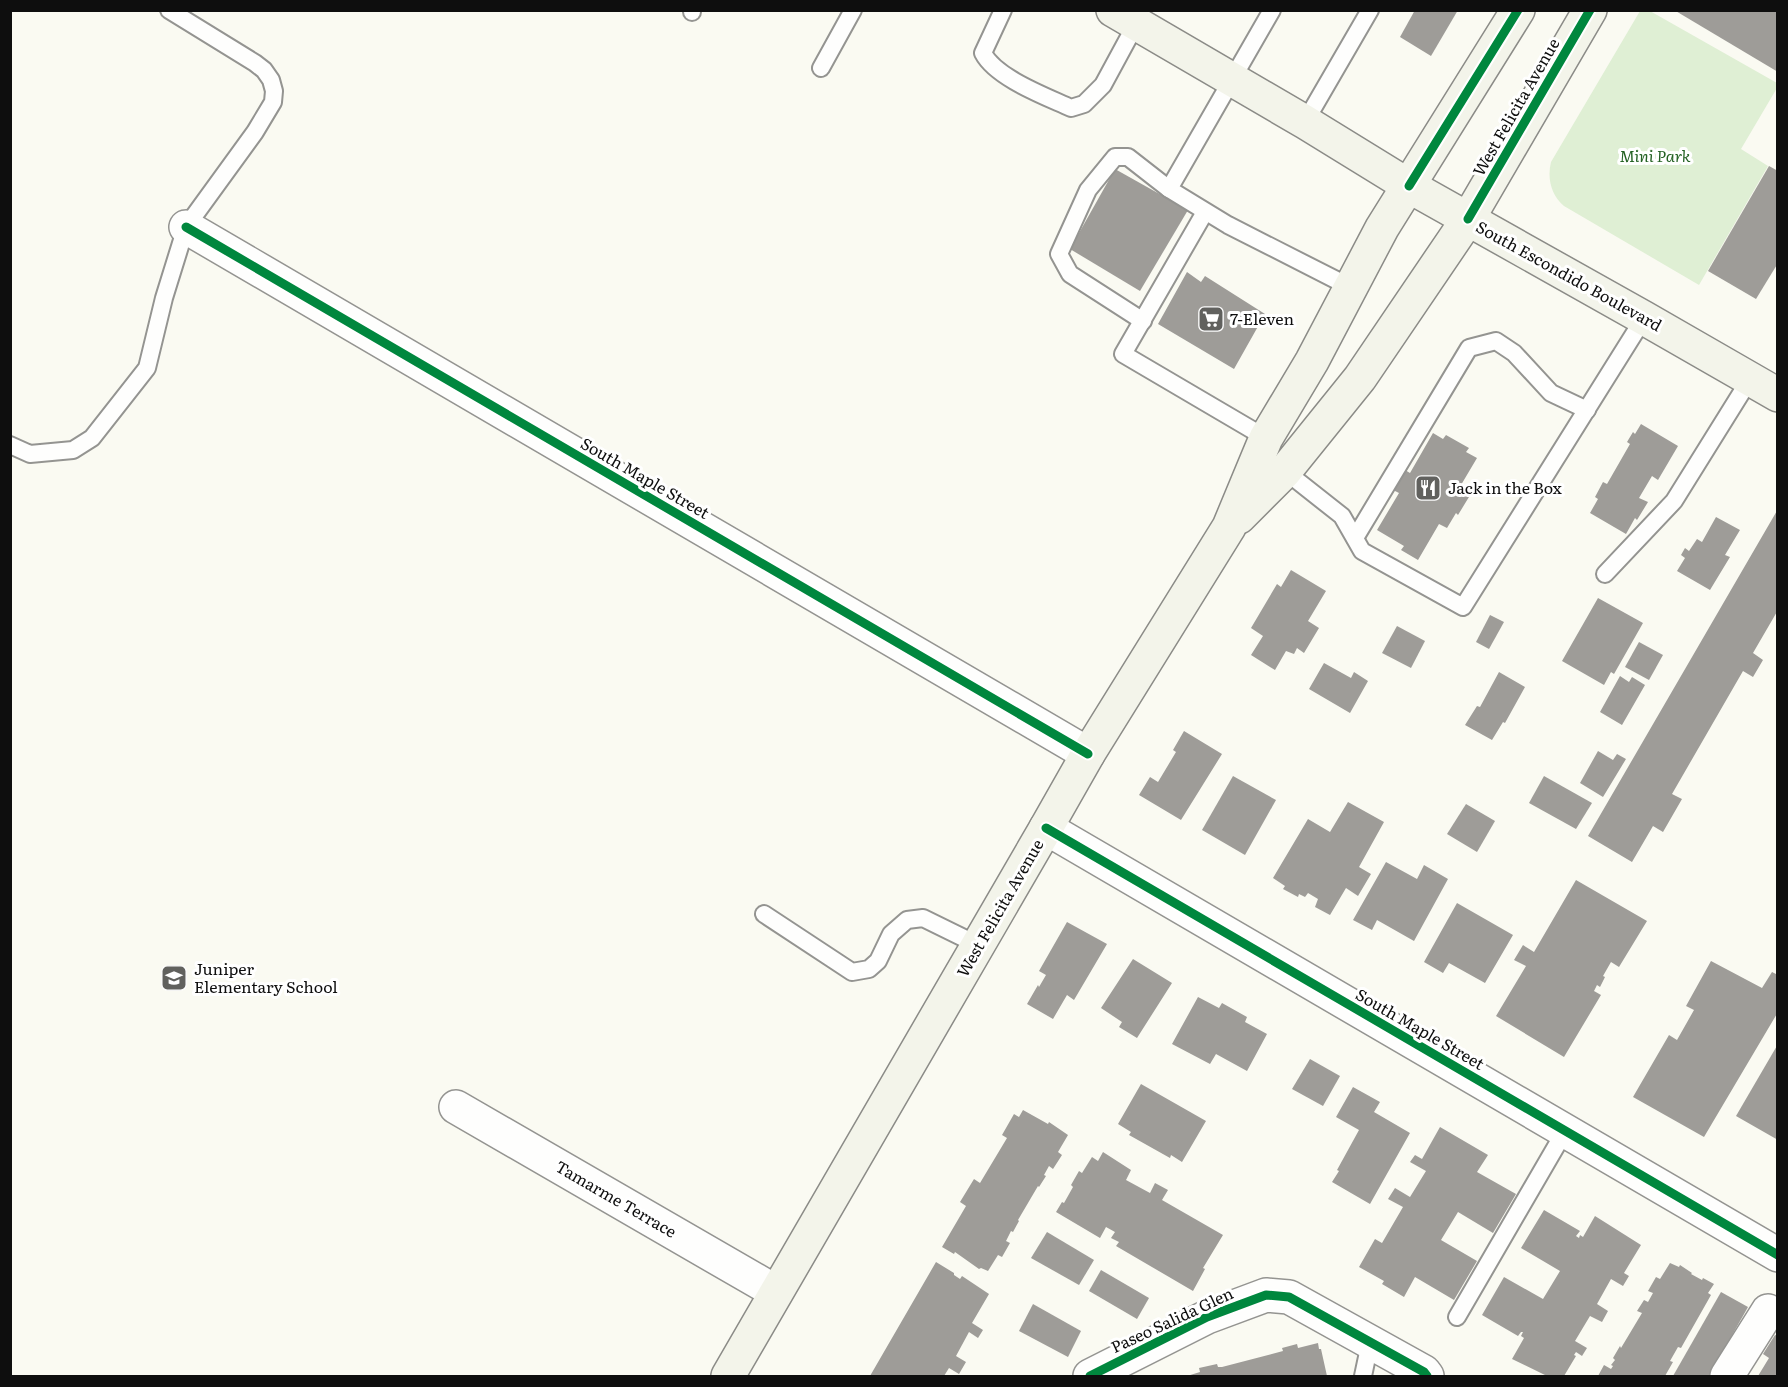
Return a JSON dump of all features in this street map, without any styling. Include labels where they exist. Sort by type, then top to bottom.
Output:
[{"type":"main road","name":"West Felicita Avenue","points":[[728,1377],[1088,754],[1229,527],[1266,438],[1312,361],[1382,228],[1518,10]]},
{"type":"main road","name":"West Felicita Avenue","points":[[1229,527],[1285,471],[1360,378],[1468,219],[1590,10]]},
{"type":"main road","name":"South Escondido Boulevard","points":[[1125,17],[1305,122],[1409,186],[1764,387]]},
{"type":"street","name":"South Maple Street","points":[[186,227],[1088,754]]},
{"type":"street","name":"South Maple Street","points":[[1046,828],[1778,1256]]},
{"type":"street","name":"Tamarme Terrace","points":[[456,1107],[776,1292]]},
{"type":"street","name":"Paseo Salida Glen","points":[[1090,1377],[1207,1317],[1266,1295],[1289,1297],[1424,1372],[1427,1377]]},
{"type":"street","points":[[1727,1377],[1767,1311]]},
{"type":"lane","points":[[10,445],[30,454],[73,450],[92,438],[147,368],[164,298],[186,227],[255,132],[273,102],[274,91],[271,80],[264,70],[170,10]]},
{"type":"lane","points":[[821,68],[853,10]]},
{"type":"lane","points":[[1004,10],[984,52],[989,63],[1021,85],[1071,108],[1084,104],[1102,85],[1125,17]]},
{"type":"lane","points":[[1169,189],[1272,10]]},
{"type":"lane","points":[[1305,122],[1370,10]]},
{"type":"lane","points":[[1143,321],[1070,274],[1059,254],[1088,190],[1115,157],[1128,157],[1169,189],[1205,212],[1350,287]]},
{"type":"lane","points":[[1205,212],[1123,354],[1266,438]]},
{"type":"lane","points":[[1285,471],[1342,516],[1362,551],[1463,607],[1644,318]]},
{"type":"lane","points":[[1354,538],[1469,348],[1496,341],[1514,353],[1551,393],[1587,410]]},
{"type":"lane","points":[[1605,574],[1674,501],[1764,387]]},
{"type":"lane","points":[[764,914],[852,972],[869,969],[878,962],[891,934],[907,920],[923,918],[978,945]]},
{"type":"lane","points":[[1457,1317],[1565,1131]]},
{"type":"lane","points":[[1363,1377],[1370,1342]]},
{"type":"green space","name":"Mini Park","points":[[1640,11],[1650,11],[1777,83],[1777,88],[1741,149],[1768,166],[1699,285],[1564,206],[1556,197],[1551,186],[1551,162]]},
{"type":"building","points":[[1415,10],[1458,10],[1431,56],[1400,37]]},
{"type":"building","points":[[1674,10],[1778,10],[1778,72]]},
{"type":"building","points":[[1769,166],[1778,171],[1778,263],[1756,299],[1708,271]]},
{"type":"building","points":[[1115,169],[1188,210],[1140,291],[1070,249]]},
{"type":"building","name":"7-Eleven","points":[[1187,272],[1201,282],[1205,276],[1265,314],[1234,369],[1158,324]]},
{"type":"building","points":[[1641,424],[1678,446],[1658,480],[1652,476],[1639,498],[1648,502],[1626,534],[1590,513],[1598,499],[1595,497],[1603,482],[1607,484],[1630,444],[1627,442]]},
{"type":"building","points":[[1433,433],[1443,439],[1446,435],[1469,448],[1466,452],[1477,458],[1461,485],[1472,492],[1447,528],[1439,524],[1418,560],[1401,550],[1404,546],[1377,530],[1399,493],[1393,490],[1405,470],[1410,473]]},
{"type":"building","points":[[1778,509],[1778,610],[1753,653],[1763,660],[1753,677],[1743,671],[1672,794],[1682,799],[1663,832],[1653,826],[1632,862],[1588,836]]},
{"type":"building","points":[[1716,517],[1740,530],[1725,555],[1730,557],[1710,590],[1677,571],[1685,558],[1681,555],[1685,548],[1689,551],[1697,539],[1702,542]]},
{"type":"building","points":[[1291,570],[1326,591],[1308,621],[1319,628],[1304,653],[1297,648],[1294,654],[1286,651],[1275,670],[1251,655],[1263,636],[1251,628],[1277,584],[1281,587]]},
{"type":"building","points":[[1598,598],[1643,623],[1614,674],[1611,672],[1604,685],[1562,661]]},
{"type":"building","points":[[1490,615],[1504,622],[1489,649],[1476,642]]},
{"type":"building","points":[[1397,626],[1425,641],[1411,668],[1382,653]]},
{"type":"building","points":[[1639,642],[1663,655],[1649,680],[1625,667]]},
{"type":"building","points":[[1324,663],[1351,678],[1354,672],[1368,681],[1350,713],[1309,689]]},
{"type":"building","points":[[1499,672],[1525,687],[1505,723],[1503,722],[1492,740],[1465,725],[1477,706],[1480,707]]},
{"type":"building","points":[[1620,676],[1629,682],[1632,677],[1645,685],[1622,725],[1600,712]]},
{"type":"building","points":[[1184,731],[1222,754],[1181,820],[1139,795],[1150,777],[1158,782],[1176,752],[1173,750]]},
{"type":"building","points":[[1598,751],[1613,760],[1617,754],[1626,759],[1603,797],[1580,783]]},
{"type":"building","points":[[1233,776],[1276,800],[1245,855],[1202,830]]},
{"type":"building","points":[[1544,776],[1592,803],[1576,829],[1529,803]]},
{"type":"building","points":[[1348,802],[1384,822],[1359,867],[1371,874],[1358,896],[1346,888],[1330,915],[1315,907],[1318,899],[1308,893],[1305,897],[1299,894],[1298,897],[1283,889],[1285,886],[1273,878],[1308,819],[1330,832]]},
{"type":"building","points":[[1466,804],[1495,821],[1477,852],[1447,834]]},
{"type":"building","points":[[1386,862],[1417,879],[1424,865],[1448,879],[1414,941],[1377,920],[1372,930],[1353,920]]},
{"type":"building","points":[[1576,880],[1647,921],[1619,967],[1611,962],[1600,987],[1597,985],[1594,991],[1601,995],[1564,1057],[1496,1016],[1526,966],[1514,960],[1523,945],[1534,952]]},
{"type":"building","points":[[1457,903],[1513,935],[1485,983],[1449,963],[1443,973],[1424,962]]},
{"type":"building","points":[[1067,922],[1107,944],[1074,1000],[1067,995],[1053,1019],[1027,1004],[1046,975],[1039,971]]},
{"type":"building","points":[[1133,959],[1172,983],[1137,1038],[1119,1027],[1122,1022],[1101,1008]]},
{"type":"building","points":[[1711,961],[1762,988],[1772,972],[1778,975],[1778,1012],[1704,1137],[1633,1097],[1669,1035],[1677,1040],[1694,1010],[1686,1006]]},
{"type":"building","points":[[1198,997],[1219,1008],[1222,1003],[1247,1017],[1245,1022],[1267,1034],[1247,1071],[1216,1054],[1210,1064],[1172,1044]]},
{"type":"building","points":[[1778,1044],[1778,1140],[1736,1116]]},
{"type":"building","points":[[1310,1059],[1340,1076],[1323,1106],[1292,1089]]},
{"type":"building","points":[[1141,1084],[1206,1121],[1182,1162],[1171,1155],[1170,1158],[1129,1135],[1131,1132],[1118,1124]]},
{"type":"building","points":[[1353,1087],[1380,1102],[1374,1112],[1410,1133],[1370,1204],[1332,1182],[1359,1130],[1336,1117]]},
{"type":"building","points":[[1023,1110],[1048,1124],[1049,1122],[1068,1135],[1058,1152],[1062,1155],[1053,1169],[1049,1166],[1044,1175],[1046,1176],[1038,1186],[1013,1232],[1011,1231],[1006,1241],[1010,1243],[1002,1257],[998,1255],[988,1271],[979,1269],[955,1252],[954,1254],[942,1247],[966,1206],[960,1202],[974,1179],[980,1183],[1007,1138],[1002,1135],[1014,1114],[1019,1117]]},
{"type":"building","points":[[1440,1127],[1488,1155],[1477,1172],[1516,1194],[1493,1233],[1458,1212],[1441,1240],[1477,1261],[1454,1300],[1415,1277],[1404,1297],[1382,1284],[1384,1281],[1359,1267],[1375,1239],[1382,1243],[1403,1207],[1388,1199],[1395,1188],[1410,1197],[1426,1171],[1410,1162],[1415,1155],[1422,1159]]},
{"type":"building","points":[[1103,1152],[1131,1170],[1126,1180],[1150,1193],[1155,1183],[1168,1190],[1162,1200],[1223,1235],[1203,1268],[1205,1269],[1193,1291],[1116,1246],[1119,1242],[1111,1238],[1115,1232],[1106,1227],[1100,1238],[1056,1212],[1073,1187],[1071,1185],[1079,1171],[1082,1173],[1092,1157],[1098,1161]]},
{"type":"building","points":[[1544,1210],[1580,1231],[1576,1236],[1579,1238],[1580,1235],[1583,1237],[1595,1216],[1641,1245],[1624,1273],[1629,1276],[1623,1286],[1611,1279],[1597,1304],[1608,1311],[1602,1322],[1590,1316],[1575,1341],[1587,1348],[1582,1356],[1576,1352],[1564,1376],[1547,1376],[1512,1359],[1524,1338],[1521,1336],[1523,1332],[1518,1336],[1482,1315],[1504,1277],[1543,1299],[1560,1271],[1521,1248]]},
{"type":"building","points":[[1047,1232],[1094,1260],[1079,1285],[1031,1258]]},
{"type":"building","points":[[936,1262],[960,1279],[962,1276],[989,1294],[972,1323],[983,1330],[978,1338],[969,1332],[956,1356],[966,1362],[959,1374],[949,1368],[944,1376],[870,1376]]},
{"type":"building","points":[[1670,1263],[1679,1267],[1680,1265],[1691,1274],[1714,1284],[1708,1293],[1711,1295],[1681,1348],[1678,1347],[1670,1361],[1673,1362],[1665,1376],[1598,1376],[1604,1365],[1611,1369],[1613,1366],[1611,1365],[1615,1360],[1613,1358],[1642,1313],[1637,1311],[1644,1300],[1648,1302],[1653,1293],[1648,1291],[1656,1277],[1660,1279]]},
{"type":"building","points":[[1101,1270],[1149,1298],[1137,1319],[1089,1291]]},
{"type":"building","points":[[1721,1292],[1748,1307],[1709,1376],[1673,1376]]},
{"type":"building","points":[[1033,1304],[1081,1331],[1068,1357],[1019,1331]]},
{"type":"building","points":[[1775,1335],[1778,1336],[1778,1376],[1758,1376],[1769,1358],[1763,1354]]},
{"type":"building","points":[[1318,1343],[1327,1376],[1187,1376],[1200,1372],[1199,1368],[1217,1364],[1218,1367],[1222,1367],[1283,1351],[1282,1348],[1297,1344],[1298,1348]]},
{"type":"cycle path","points":[[1409,186],[1518,10]]},
{"type":"cycle path","points":[[1468,219],[1590,10]]},
{"type":"cycle path","points":[[186,227],[1088,754]]},
{"type":"cycle path","points":[[1046,828],[1778,1255]]},
{"type":"cycle path","points":[[1090,1376],[1207,1317],[1266,1295],[1289,1297],[1424,1372],[1427,1376]]},
{"type":"place","name":"7-Eleven","points":[[1211,319]]},
{"type":"place","name":"Jack in the Box","points":[[1428,488]]},
{"type":"place","name":"Juniper Elementary School","points":[[174,978]]}]
